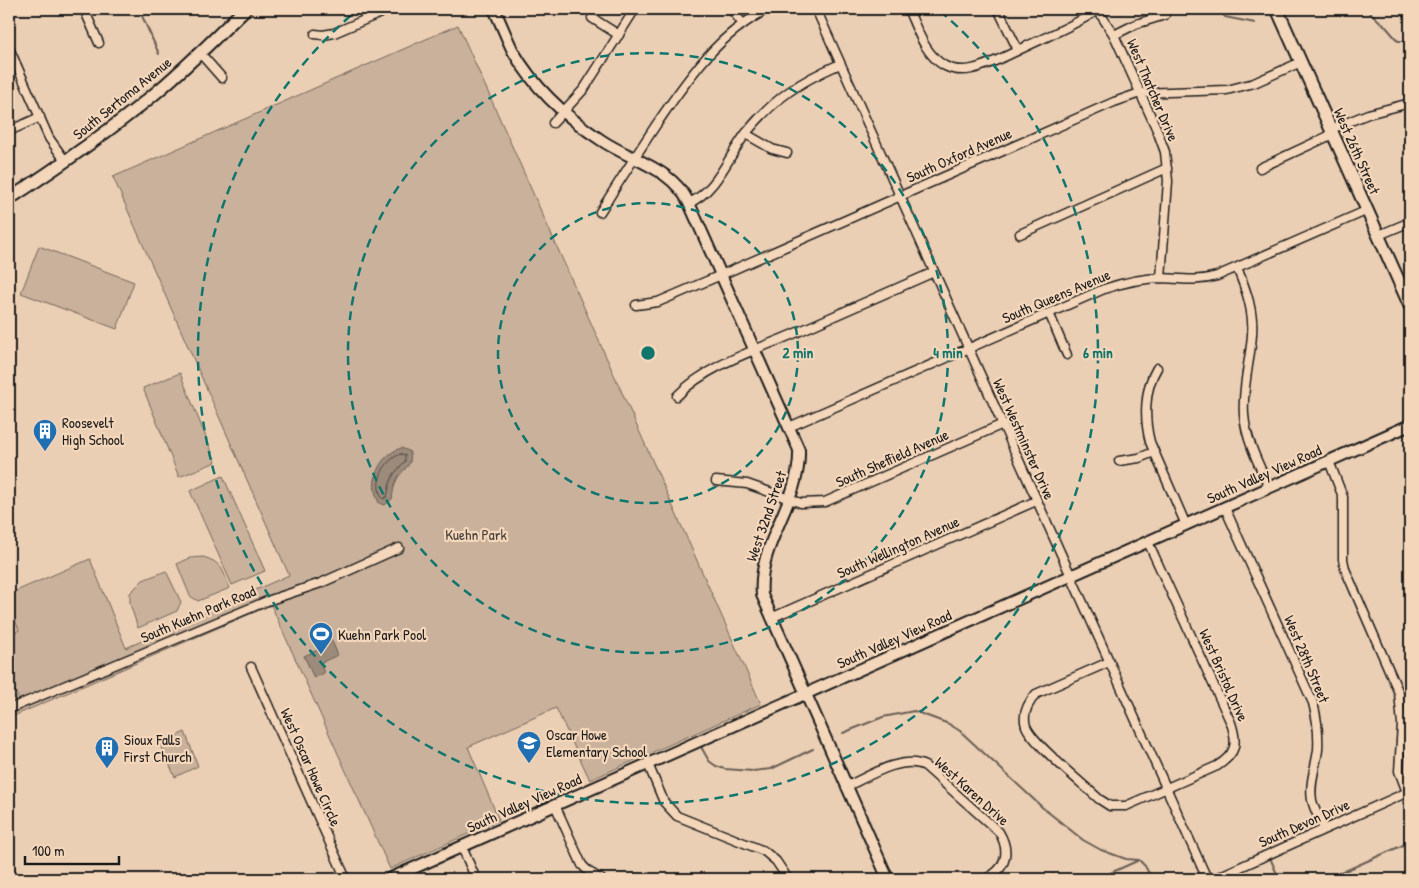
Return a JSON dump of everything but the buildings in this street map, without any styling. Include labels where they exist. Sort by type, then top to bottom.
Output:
[{"type":"main road","name":"South Sertoma Avenue","points":[[9,198],[66,162],[152,96],[245,9]]},
{"type":"main road","name":"West 26th Street","points":[[1276,9],[1410,306]]},
{"type":"main road","points":[[9,874],[11,879]]},
{"type":"street","points":[[84,9],[99,43]]},
{"type":"street","points":[[315,34],[323,35],[334,32],[389,9]]},
{"type":"street","name":"West 32nd Street","points":[[494,9],[513,50],[525,69],[537,85],[563,112],[602,141],[672,180],[683,190],[689,203],[799,450],[800,462],[789,499],[764,559],[761,577],[762,595],[888,879]]},
{"type":"street","points":[[553,123],[584,89],[635,9]]},
{"type":"street","points":[[731,9],[743,24]]},
{"type":"street","points":[[600,212],[634,158],[695,70],[714,48],[743,24],[768,9]]},
{"type":"street","name":"West Westminster Drive","points":[[816,9],[1036,501],[1208,879]]},
{"type":"street","points":[[908,9],[930,53],[948,67],[962,70],[971,69],[1018,50],[1083,20],[1097,10]]},
{"type":"street","points":[[998,9],[1018,50]]},
{"type":"street","name":"West Thatcher Drive","points":[[1097,10],[1114,35],[1162,140],[1168,168],[1167,210],[1161,278]]},
{"type":"street","points":[[1114,35],[1136,24],[1165,15]]},
{"type":"street","points":[[592,18],[619,35]]},
{"type":"street","points":[[9,48],[49,138],[66,162]]},
{"type":"street","points":[[200,53],[222,78]]},
{"type":"street","name":"South Oxford Avenue","points":[[636,304],[658,302],[1114,102],[1140,93],[1227,90],[1254,82],[1301,62]]},
{"type":"street","points":[[689,203],[700,198],[710,189],[746,134],[766,110],[780,97],[802,82],[840,64]]},
{"type":"street","points":[[1260,168],[1368,114],[1410,102]]},
{"type":"street","points":[[9,131],[40,118]]},
{"type":"street","points":[[746,134],[772,150],[787,153]]},
{"type":"street","points":[[1020,234],[1168,168]]},
{"type":"street","name":"South Queens Avenue","points":[[789,427],[1104,288],[1137,280],[1161,278],[1199,280],[1217,276],[1368,210]]},
{"type":"street","points":[[1379,235],[1410,222]]},
{"type":"street","points":[[1237,268],[1248,298],[1252,333],[1244,388],[1244,417],[1254,454],[1269,487]]},
{"type":"street","points":[[677,396],[702,375],[934,272]]},
{"type":"street","points":[[1049,313],[1067,355]]},
{"type":"street","points":[[1157,368],[1150,383],[1147,409],[1148,433],[1154,452],[1186,525]]},
{"type":"street","name":"South Sheffield Avenue","points":[[716,481],[747,484],[789,499],[818,503],[833,499],[1002,424]]},
{"type":"street","name":"South Valley View Road","points":[[389,879],[1410,425]]},
{"type":"street","points":[[1119,461],[1138,458],[1154,452]]},
{"type":"street","points":[[1329,461],[1343,497],[1343,560],[1345,569],[1399,693],[1402,724],[1399,771],[1409,792]]},
{"type":"street","name":"South Wellington Avenue","points":[[771,618],[1036,501]]},
{"type":"street","name":"West 28th Street","points":[[1225,508],[1313,703],[1318,735],[1318,750],[1313,776],[1312,796],[1314,808],[1324,829]]},
{"type":"street","name":"West Bristol Drive","points":[[1109,662],[1036,694],[1029,704],[1025,715],[1026,727],[1036,742],[1099,799],[1110,806],[1126,806],[1225,762],[1233,752],[1235,741],[1231,723],[1148,542]]},
{"type":"street","name":"South Kuehn Park Road","points":[[9,709],[267,600],[321,584],[399,548]]},
{"type":"street","name":"West Oscar Howe Circle","points":[[251,667],[346,879]]},
{"type":"street","name":"West Karen Drive","points":[[846,787],[902,762],[912,762],[925,766],[999,832],[1006,849],[1004,862],[997,872],[985,879]]},
{"type":"street","points":[[648,764],[664,802],[676,816],[764,851],[776,861],[788,879]]},
{"type":"street","name":"South Devon Drive","points":[[1208,879],[1218,878],[1409,792]]},
{"type":"street","points":[[555,805],[585,870],[601,879]]},
{"type":"street","points":[[462,847],[476,879]]},
{"type":"green space","name":"Kuehn Park","points":[[458,25],[761,704],[590,780],[556,708],[468,747],[499,820],[390,869],[271,605],[9,718],[9,702],[18,697],[9,678],[9,635],[19,630],[9,605],[9,594],[90,559],[126,648],[289,575],[113,177]]},
{"type":"green space","points":[[39,246],[134,282],[117,329],[21,293]]},
{"type":"green space","points":[[180,373],[216,462],[179,477],[143,388]]},
{"type":"green space","points":[[223,476],[265,571],[232,585],[190,491]]},
{"type":"green space","points":[[203,557],[221,568],[230,588],[198,601],[190,596],[177,564],[190,558]]},
{"type":"green space","points":[[166,571],[181,602],[177,611],[138,628],[130,604],[130,593],[143,580]]},
{"type":"green space","points":[[185,732],[198,766],[175,777],[160,743]]},
{"type":"water","points":[[401,448],[409,451],[410,460],[408,466],[397,479],[392,499],[385,505],[379,503],[375,487],[377,471],[386,457]]},
{"type":"water","name":"Kuehn Park Pool","points":[[328,632],[338,655],[320,663],[324,673],[314,678],[304,656],[322,648],[317,637]]},
{"type":"waterway","points":[[139,9],[159,54]]},
{"type":"waterway","points":[[1219,9],[1225,17],[1255,23]]},
{"type":"waterway","points":[[1366,9],[1398,41],[1410,41]]},
{"type":"waterway","points":[[843,733],[883,717],[914,711],[949,724],[960,731],[1043,808],[1083,840],[1101,850],[1126,859],[1139,860],[1145,866],[1152,879]]},
{"type":"waterway","points":[[700,745],[709,761],[716,766],[725,769],[753,771],[771,769],[813,749]]},
{"type":"waterway","points":[[1327,879],[1410,842]]},
{"type":"waterway","points":[[1271,860],[1279,879]]},
{"type":"waterway","points":[[1097,879],[1137,861]]},
{"type":"waterway","points":[[1052,874],[1063,879]]},
{"type":"place","name":"Roosevelt High School","points":[[45,452]]},
{"type":"place","name":"Kuehn Park Pool","points":[[321,655]]},
{"type":"place","name":"Oscar Howe Elementary School","points":[[529,764]]},
{"type":"place","name":"Sioux Falls First Church","points":[[107,769]]}]
